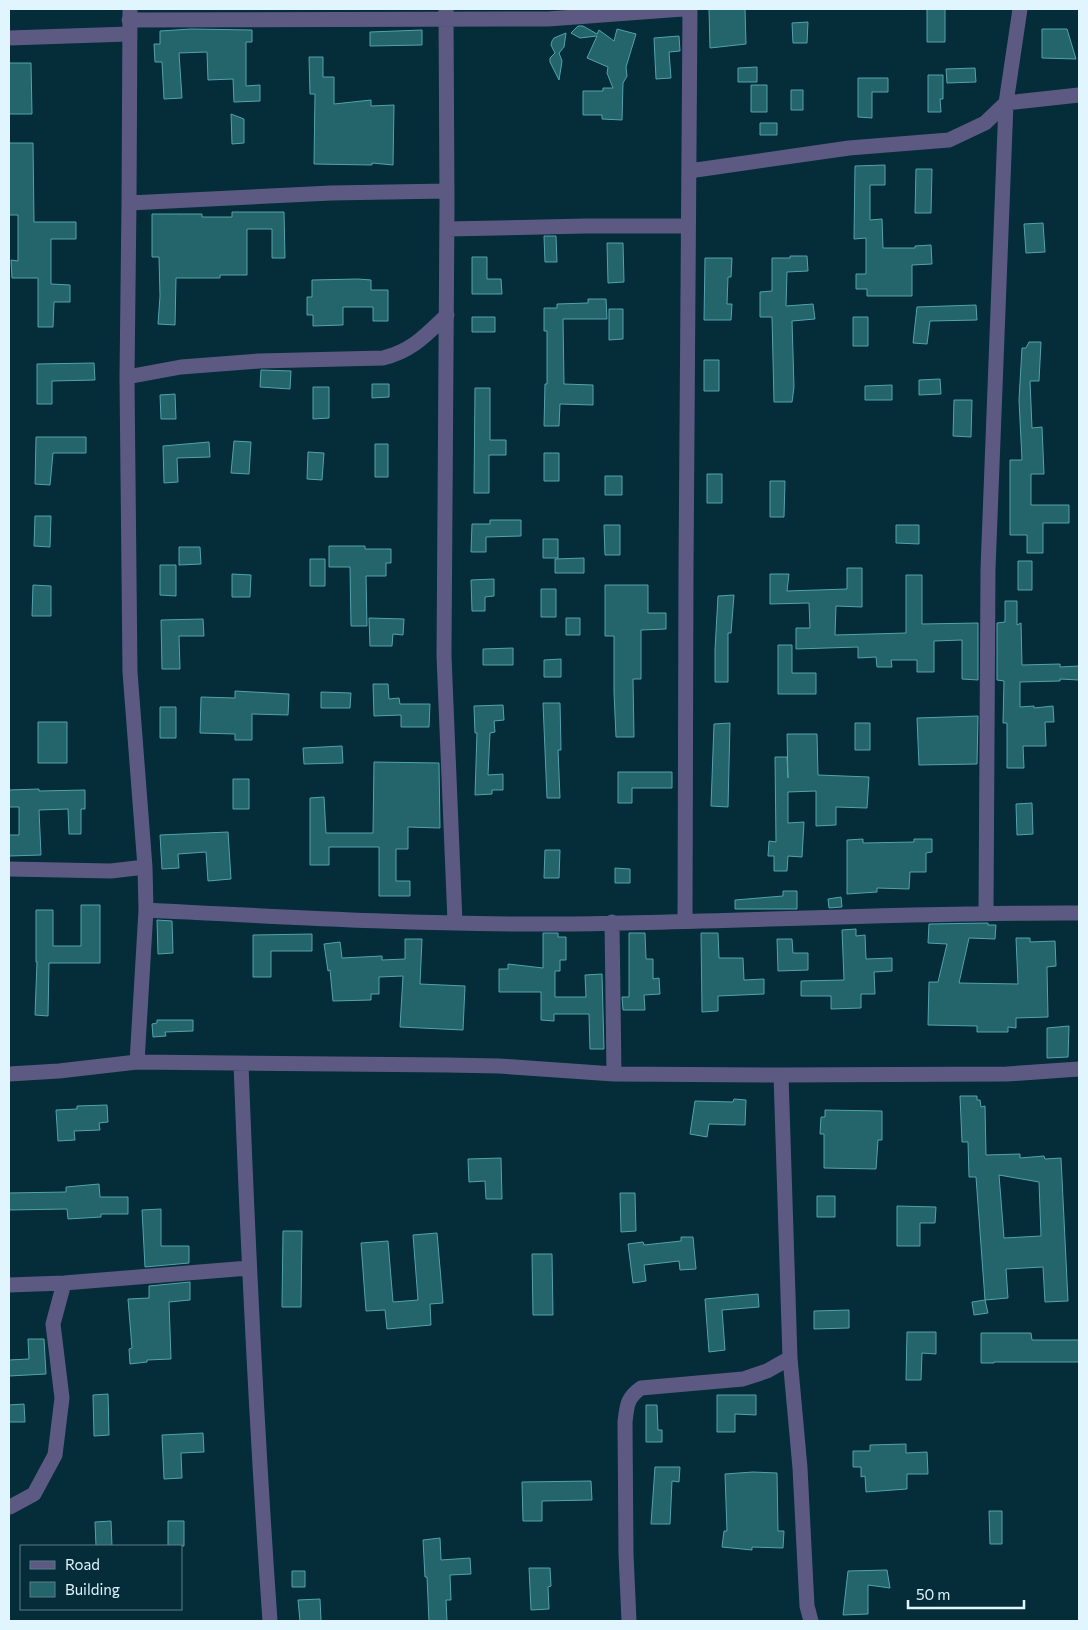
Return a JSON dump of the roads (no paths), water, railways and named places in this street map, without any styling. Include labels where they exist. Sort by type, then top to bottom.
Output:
[{"type":"street","points":[[9,38],[130,21],[378,19],[446,14],[548,19],[683,9]]},
{"type":"street","points":[[685,921],[690,9]]},
{"type":"street","points":[[986,912],[988,569],[1006,103],[1020,9]]},
{"type":"street","points":[[446,14],[447,315],[444,656],[455,922]]},
{"type":"street","points":[[130,21],[130,202],[127,377],[130,672],[145,867],[146,910],[137,1062]]},
{"type":"street","points":[[689,171],[849,148],[949,140],[985,123],[1006,103],[1079,95]]},
{"type":"street","points":[[130,202],[331,193],[447,191]]},
{"type":"street","points":[[447,228],[688,226]]},
{"type":"street","points":[[127,377],[181,367],[260,361],[383,358],[398,354],[417,343],[447,315]]},
{"type":"street","points":[[9,870],[111,871],[145,867]]},
{"type":"street","points":[[146,910],[307,918],[563,924],[986,912],[1079,913]]},
{"type":"street","points":[[612,922],[614,1074]]},
{"type":"street","points":[[9,1074],[59,1072],[137,1062],[499,1066],[614,1074],[1007,1074],[1079,1069]]},
{"type":"street","points":[[241,1064],[259,1468],[270,1621]]},
{"type":"street","points":[[781,1075],[790,1358],[800,1468],[807,1606],[811,1621]]},
{"type":"street","points":[[9,1285],[64,1283],[249,1268]]},
{"type":"street","points":[[10,1507],[34,1494],[55,1455],[62,1398],[53,1324],[64,1283]]},
{"type":"street","points":[[629,1621],[626,1554],[625,1422],[627,1404],[632,1395],[641,1388],[743,1379],[790,1358]]}]
